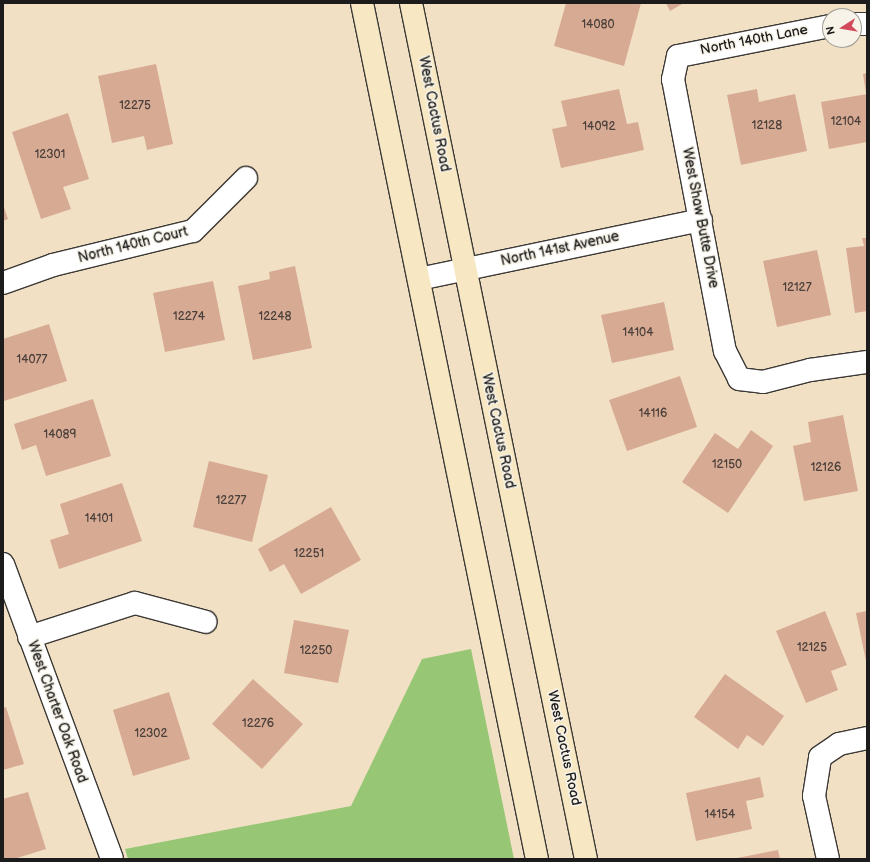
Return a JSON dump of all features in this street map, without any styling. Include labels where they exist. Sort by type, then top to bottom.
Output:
[{"type":"main road","points":[[362,3],[537,859]]},
{"type":"main road","name":"West Cactus Road","points":[[411,3],[586,859]]},
{"type":"street","name":"North 140th Lane","points":[[678,56],[822,28]]},
{"type":"street","name":"West Shaw Butte Drive","points":[[678,56],[673,79],[725,351],[739,378],[763,382],[810,370],[867,362]]},
{"type":"street","name":"North 140th Court","points":[[3,283],[53,265],[193,231],[246,178]]},
{"type":"street","name":"North 141st Avenue","points":[[419,279],[701,220]]},
{"type":"street","name":"West Charter Oak Road","points":[[3,564],[112,859]]},
{"type":"street","points":[[29,637],[135,603],[206,622]]},
{"type":"street","points":[[828,859],[814,796],[820,757],[839,744],[867,738]]},
{"type":"green space","points":[[471,649],[514,859],[128,859],[125,849],[351,806],[422,659]]},
{"type":"building","points":[[566,3],[641,3],[624,66],[554,46]]},
{"type":"building","points":[[666,3],[684,3],[670,11]]},
{"type":"building","points":[[156,64],[173,144],[147,150],[144,136],[112,143],[98,76]]},
{"type":"building","points":[[867,73],[867,93],[866,93],[863,74]]},
{"type":"building","points":[[619,89],[627,124],[638,122],[644,150],[561,168],[552,129],[567,126],[561,101]]},
{"type":"building","points":[[757,89],[759,102],[795,94],[807,151],[741,165],[727,95]]},
{"type":"building","points":[[867,94],[867,142],[829,149],[821,102]]},
{"type":"building","points":[[68,113],[89,179],[63,187],[71,209],[41,219],[12,132]]},
{"type":"building","points":[[3,204],[8,219],[3,221]]},
{"type":"building","points":[[862,238],[867,238],[867,311],[855,313],[846,248],[864,246]]},
{"type":"building","points":[[817,250],[831,315],[777,327],[763,261]]},
{"type":"building","points":[[295,266],[312,348],[253,360],[238,286],[270,279],[269,272]]},
{"type":"building","points":[[213,281],[225,340],[165,352],[153,293]]},
{"type":"building","points":[[664,302],[674,350],[612,363],[601,315]]},
{"type":"building","points":[[49,324],[67,381],[4,401],[3,339]]},
{"type":"building","points":[[680,376],[697,427],[627,451],[609,400]]},
{"type":"building","points":[[93,399],[111,456],[46,476],[36,445],[22,450],[14,424]]},
{"type":"building","points":[[843,415],[858,491],[804,501],[793,446],[811,442],[808,422]]},
{"type":"building","points":[[751,430],[773,446],[728,513],[682,482],[715,433],[738,449]]},
{"type":"building","points":[[209,461],[268,475],[252,542],[193,527]]},
{"type":"building","points":[[122,483],[142,541],[59,569],[50,540],[69,534],[60,504]]},
{"type":"building","points":[[331,507],[361,560],[301,594],[284,564],[270,572],[258,549]]},
{"type":"building","points":[[825,611],[847,665],[831,671],[838,690],[806,703],[776,631]]},
{"type":"building","points":[[867,611],[867,661],[866,661],[856,613]]},
{"type":"building","points":[[294,620],[349,630],[338,683],[284,673]]},
{"type":"building","points":[[725,674],[784,716],[763,746],[747,735],[738,749],[694,717]]},
{"type":"building","points":[[253,679],[303,724],[262,769],[212,724]]},
{"type":"building","points":[[169,692],[190,759],[133,776],[113,710]]},
{"type":"building","points":[[6,707],[24,764],[3,770],[3,708]]},
{"type":"building","points":[[760,777],[764,797],[746,801],[752,829],[696,841],[686,793]]},
{"type":"building","points":[[28,792],[46,849],[14,859],[3,859],[3,799]]},
{"type":"building","points":[[778,850],[780,859],[737,859],[737,858]]}]
